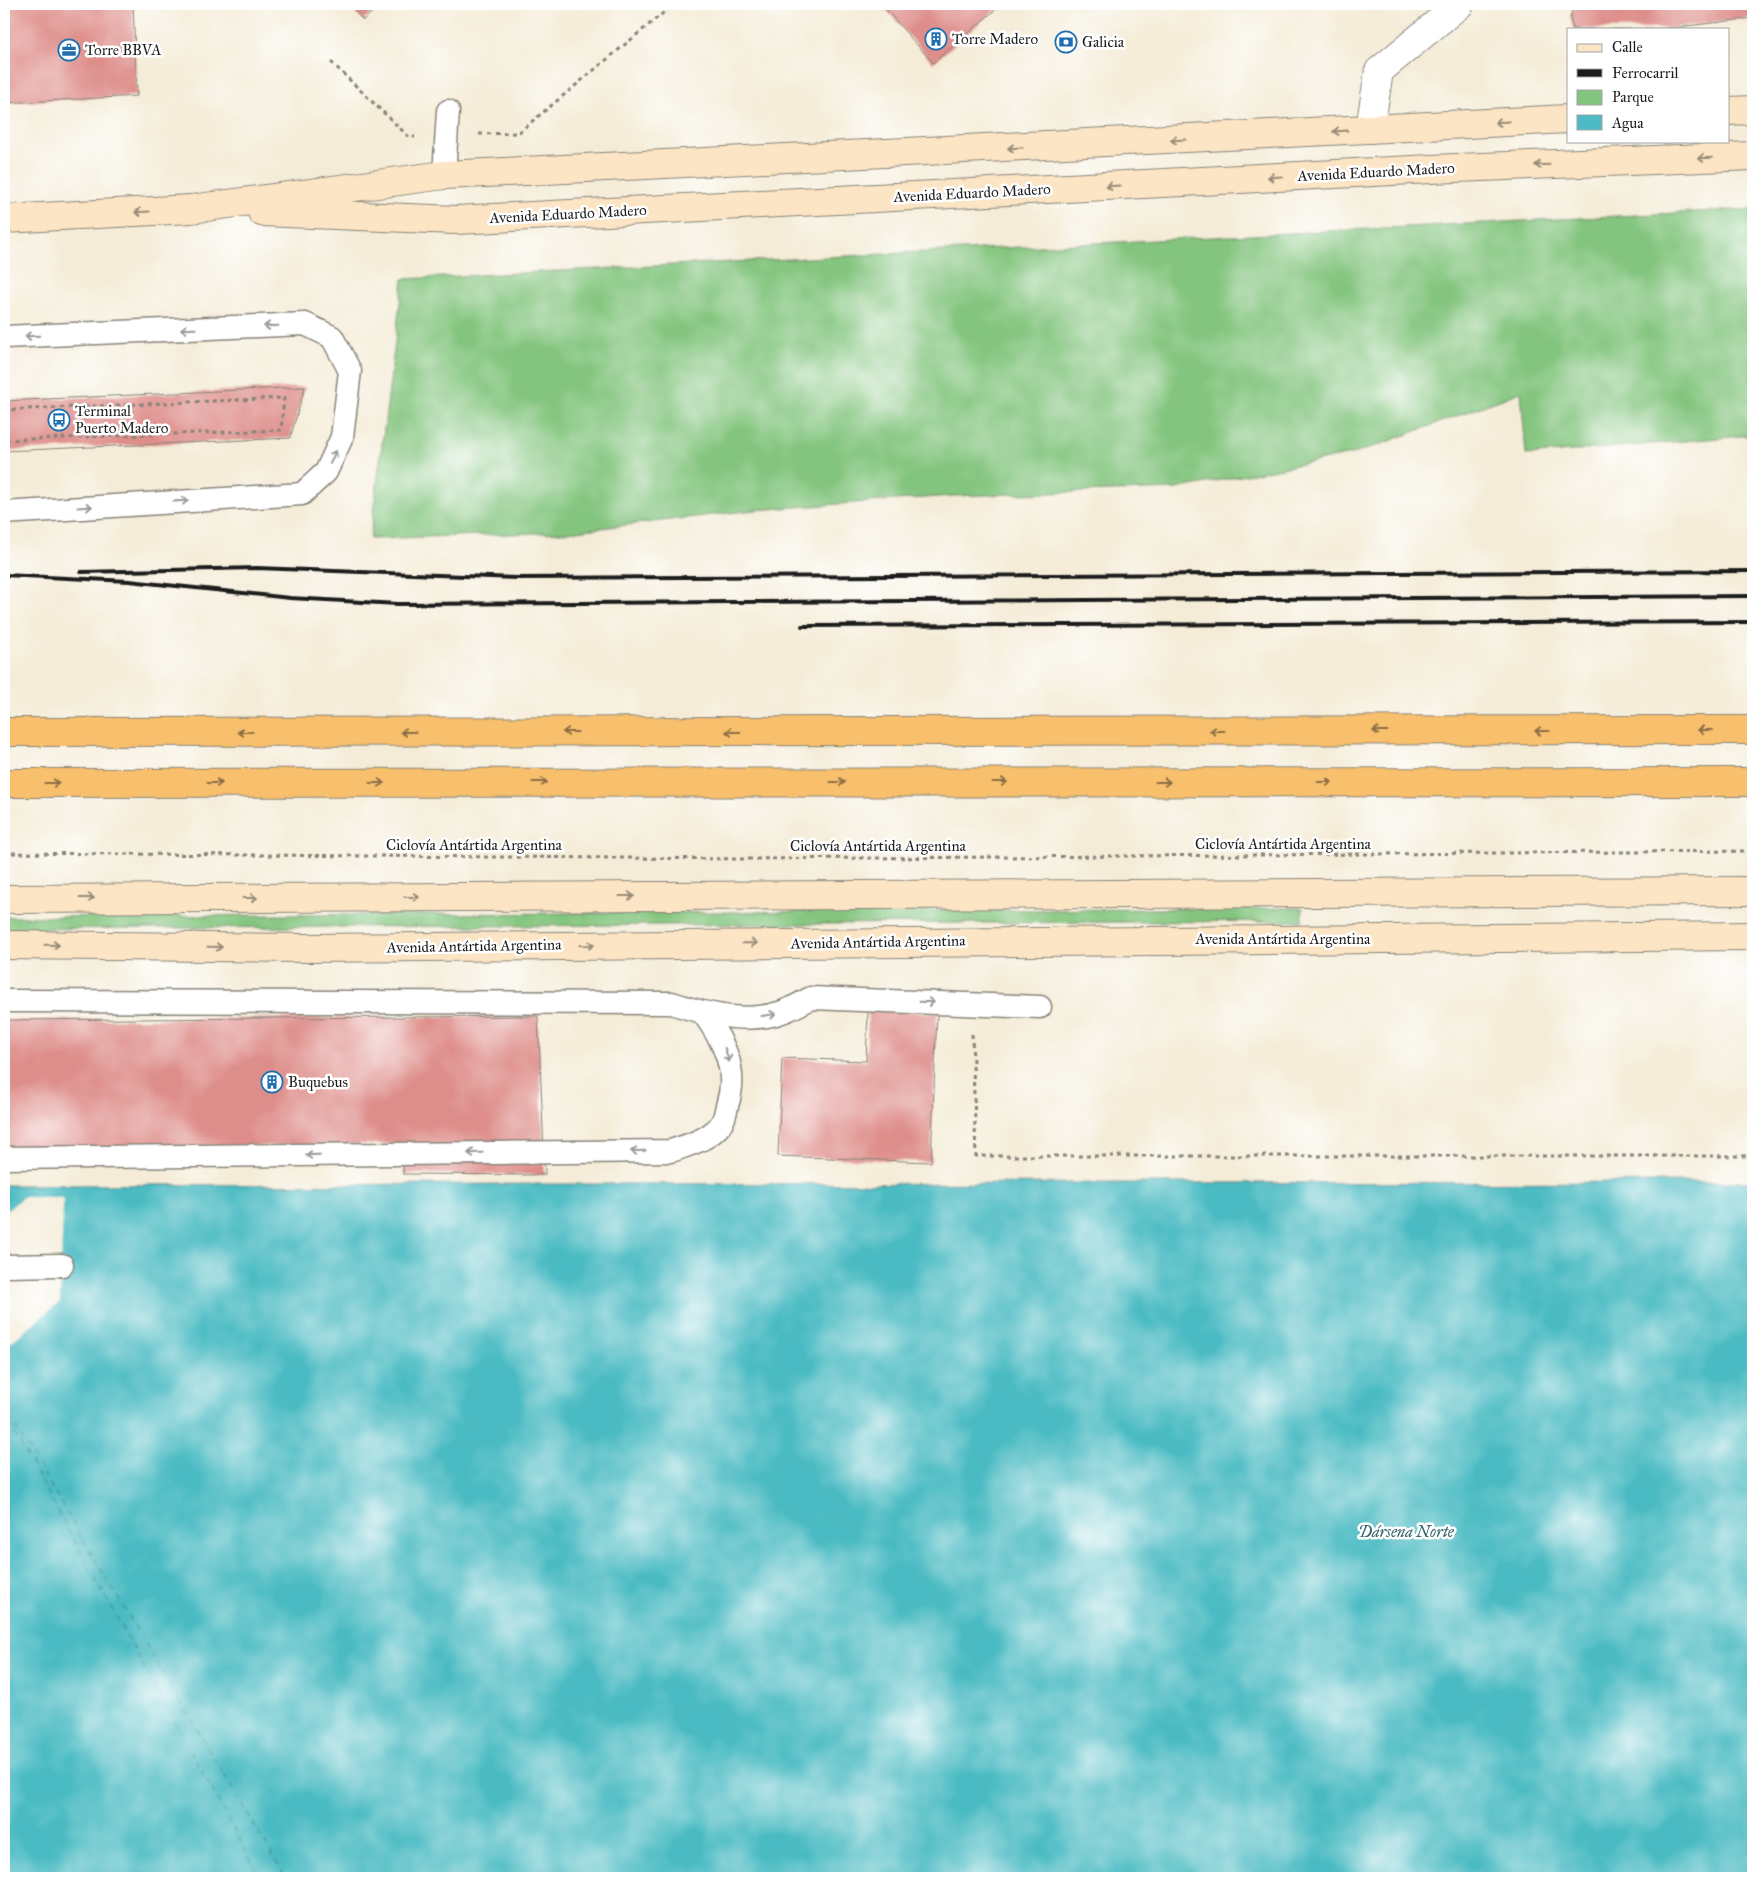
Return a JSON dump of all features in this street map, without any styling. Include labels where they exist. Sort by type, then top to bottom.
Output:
[{"type":"highway","points":[[4,732],[1753,730]]},
{"type":"highway","points":[[4,783],[1753,782]]},
{"type":"main road","points":[[1730,112],[1753,110]]},
{"type":"main road","name":"Avenida Eduardo Madero","points":[[4,219],[191,209],[444,175],[1212,139],[1567,119]]},
{"type":"main road","name":"Avenida Eduardo Madero","points":[[191,209],[456,220],[1440,169],[1753,156]]},
{"type":"main road","points":[[4,899],[1753,891]]},
{"type":"main road","name":"Avenida Antártida Argentina","points":[[4,944],[307,948],[1753,936]]},
{"type":"street","points":[[1370,129],[1379,71],[1460,4]]},
{"type":"lane","points":[[444,175],[448,111]]},
{"type":"lane","points":[[4,337],[305,324],[332,337],[350,371],[342,437],[326,472],[302,494],[4,513]]},
{"type":"lane","points":[[4,1001],[672,1003],[703,1013],[756,1017],[780,1013],[811,998],[1040,1007]]},
{"type":"lane","points":[[4,1158],[670,1151],[698,1143],[722,1124],[732,1092],[730,1065],[721,1037],[703,1013]]},
{"type":"lane","points":[[4,1266],[62,1265]]},
{"type":"path","points":[[518,133],[674,4]]},
{"type":"path","points":[[4,410],[284,398],[281,430],[4,440]]},
{"type":"path","name":"Ciclovía Antártida Argentina","points":[[4,853],[756,858],[1753,852]]},
{"type":"path","points":[[971,1004],[976,1156],[1753,1156]]},
{"type":"green space","points":[[1753,209],[1753,435],[1526,455],[1521,392],[1357,453],[1176,489],[952,496],[755,510],[567,532],[370,539],[403,279]]},
{"type":"green space","points":[[1303,908],[1302,921],[4,929],[4,917]]},
{"type":"water","name":"Dársena Norte","points":[[1753,1182],[1753,1878],[4,1878],[4,1185]]},
{"type":"pier","points":[[23,1197],[63,1198],[60,1302],[4,1348],[4,1213]]},
{"type":"building","name":"Torre BBVA","points":[[4,4],[133,4],[137,96],[4,103]]},
{"type":"building","points":[[348,4],[382,4],[363,20]]},
{"type":"building","name":"Torre Madero","points":[[881,4],[1002,4],[933,63]]},
{"type":"building","points":[[1580,4],[1753,4],[1753,18],[1670,28],[1573,28],[1570,18],[1572,11]]},
{"type":"building","points":[[305,387],[290,438],[4,451],[4,401]]},
{"type":"building","points":[[868,1010],[937,1013],[931,1162],[778,1156],[782,1058],[866,1061]]},
{"type":"building","name":"Buquebus","points":[[538,1016],[545,1175],[403,1174],[404,1144],[4,1149],[4,1020]]},
{"type":"ferry route","points":[[4,1408],[286,1878]]},
{"type":"ferry route","points":[[4,1414],[261,1878]]},
{"type":"railway","points":[[81,572],[257,568],[518,578],[1753,571]]},
{"type":"railway","points":[[4,575],[129,581],[290,598],[398,604],[1753,596]]},
{"type":"railway","points":[[802,626],[1753,622]]},
{"type":"place","name":"Torre Madero","points":[[936,39]]},
{"type":"place","name":"Galicia","points":[[1066,42]]},
{"type":"place","name":"Torre BBVA","points":[[69,50]]},
{"type":"place","name":"Terminal Puerto Madero","points":[[59,420]]},
{"type":"place","name":"Buquebus","points":[[272,1082]]}]
